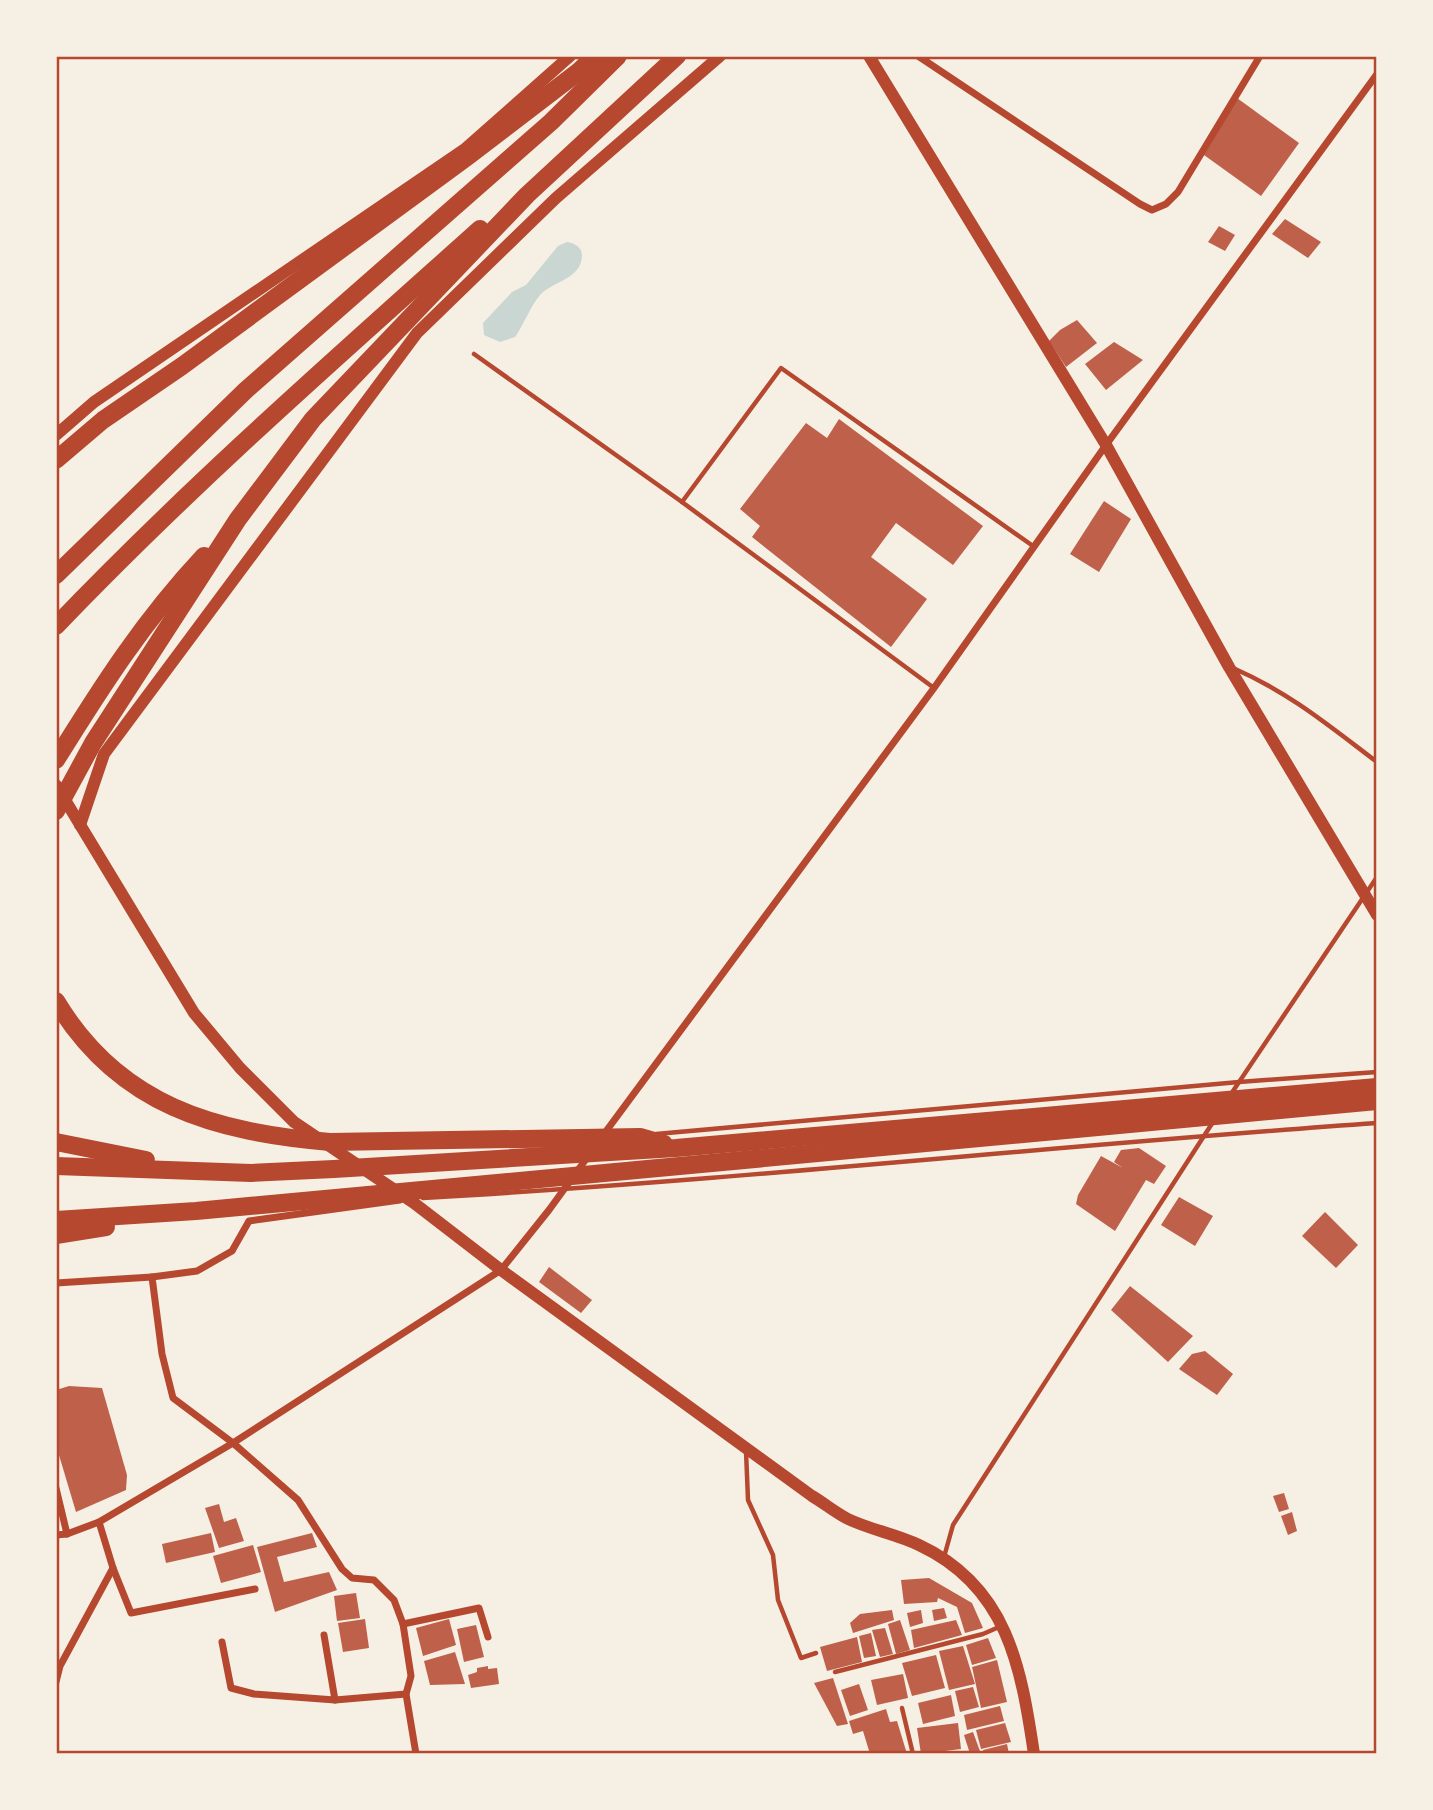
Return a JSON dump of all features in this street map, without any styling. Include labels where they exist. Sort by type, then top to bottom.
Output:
[{"type":"highway","points":[[56,460],[103,420],[182,366],[467,157],[595,56]]},
{"type":"highway","points":[[56,575],[246,390],[551,122],[618,56]]},
{"type":"highway","points":[[56,626],[106,574],[292,398],[670,56]]},
{"type":"highway","points":[[56,811],[93,743],[238,519],[313,419],[527,195],[677,56]]},
{"type":"highway","points":[[56,473],[182,366]]},
{"type":"highway","points":[[56,760],[118,661],[159,607],[238,519]]},
{"type":"highway","points":[[56,1001],[88,1047],[123,1078],[178,1111],[226,1127],[278,1138],[330,1142],[640,1137],[676,1148]]},
{"type":"highway","points":[[56,1166],[251,1172],[334,1169],[676,1148],[1377,1087]]},
{"type":"highway","points":[[56,1220],[196,1211],[1377,1101]]},
{"type":"highway","points":[[56,1142],[191,1169]]},
{"type":"highway","points":[[56,1235],[196,1211]]},
{"type":"street","points":[[56,435],[94,402],[465,149],[570,56]]},
{"type":"street","points":[[80,825],[104,754],[417,333],[556,198],[720,56]]},
{"type":"street","points":[[869,56],[1106,445],[1229,667],[1377,915]]},
{"type":"street","points":[[918,56],[1152,210],[1166,205],[1178,192],[1260,56]]},
{"type":"street","points":[[56,1535],[68,1534],[99,1522],[233,1443],[501,1270],[934,688],[1106,445],[1377,74]]},
{"type":"street","points":[[56,785],[194,1013],[240,1068],[294,1122],[408,1199],[746,1450],[849,1519],[917,1544],[944,1558],[984,1594],[1003,1626],[1025,1695],[1034,1754]]},
{"type":"street","points":[[56,1283],[152,1277],[197,1271],[232,1251],[249,1221],[408,1199]]},
{"type":"street","points":[[152,1277],[162,1354],[173,1398],[233,1443],[298,1500],[342,1570],[352,1578],[374,1580],[394,1600],[403,1624],[411,1676],[406,1694],[416,1754]]},
{"type":"street","points":[[56,1488],[68,1534]]},
{"type":"street","points":[[99,1522],[131,1613],[255,1588]]},
{"type":"street","points":[[56,1682],[60,1666],[113,1568]]},
{"type":"street","points":[[403,1624],[479,1608],[488,1637]]},
{"type":"street","points":[[324,1635],[335,1700]]},
{"type":"street","points":[[222,1642],[231,1688],[254,1694],[335,1700],[406,1694]]},
{"type":"lane","points":[[474,354],[682,502],[934,688]]},
{"type":"lane","points":[[682,502],[781,368],[1033,547]]},
{"type":"lane","points":[[1229,667],[1261,681],[1306,707],[1377,762]]},
{"type":"lane","points":[[1225,1103],[1377,877]]},
{"type":"lane","points":[[328,1146],[601,1139],[1377,1072]]},
{"type":"lane","points":[[944,1558],[953,1525],[1218,1114]]},
{"type":"lane","points":[[408,1199],[563,1190],[1204,1135],[1377,1123]]},
{"type":"lane","points":[[746,1450],[748,1500],[773,1555],[782,1614],[801,1658],[816,1653]]},
{"type":"lane","points":[[835,1672],[983,1634],[1003,1626]]},
{"type":"lane","points":[[902,1708],[914,1754]]},
{"type":"shaded area","points":[[567,242],[577,246],[582,252],[581,263],[572,275],[540,295],[515,337],[500,342],[484,335],[483,323],[512,292],[526,285],[558,246]]},
{"type":"building","points":[[1237,98],[1299,143],[1261,196],[1204,155]]},
{"type":"building","points":[[1285,219],[1321,242],[1308,258],[1272,234]]},
{"type":"building","points":[[1219,226],[1235,235],[1225,251],[1208,242]]},
{"type":"building","points":[[1077,320],[1097,343],[1066,367],[1049,341],[1060,330]]},
{"type":"building","points":[[1114,342],[1143,360],[1106,390],[1085,364]]},
{"type":"building","points":[[839,419],[983,526],[953,565],[896,523],[871,557],[927,599],[891,647],[752,537],[760,526],[740,509],[806,423],[827,438]]},
{"type":"building","points":[[1104,501],[1131,519],[1099,572],[1070,554]]},
{"type":"building","points":[[1139,1148],[1166,1166],[1154,1184],[1146,1180],[1115,1231],[1076,1204],[1078,1195],[1101,1156],[1123,1168],[1114,1162],[1121,1150]]},
{"type":"building","points":[[1179,1197],[1213,1216],[1195,1246],[1161,1225]]},
{"type":"building","points":[[1325,1212],[1358,1245],[1336,1268],[1302,1236]]},
{"type":"building","points":[[549,1267],[592,1300],[581,1313],[539,1282]]},
{"type":"building","points":[[1130,1286],[1193,1336],[1168,1362],[1111,1310]]},
{"type":"building","points":[[1205,1351],[1233,1374],[1217,1395],[1179,1369],[1192,1354]]},
{"type":"building","points":[[69,1386],[102,1388],[127,1475],[126,1490],[76,1512],[56,1445],[56,1390]]},
{"type":"building","points":[[1284,1493],[1289,1509],[1279,1512],[1273,1496]]},
{"type":"building","points":[[219,1504],[224,1522],[236,1518],[244,1541],[219,1548],[205,1508]]},
{"type":"building","points":[[1292,1512],[1297,1531],[1288,1535],[1281,1516]]},
{"type":"building","points":[[211,1533],[215,1552],[166,1563],[162,1544]]},
{"type":"building","points":[[312,1533],[317,1547],[277,1557],[284,1582],[329,1572],[337,1590],[275,1612],[257,1547]]},
{"type":"building","points":[[253,1545],[261,1572],[221,1583],[213,1556]]},
{"type":"building","points":[[929,1578],[972,1603],[983,1628],[965,1633],[957,1607],[938,1598],[937,1602],[904,1604],[901,1580]]},
{"type":"building","points":[[356,1593],[360,1618],[337,1621],[334,1596]]},
{"type":"building","points":[[944,1608],[947,1618],[934,1621],[932,1610]]},
{"type":"building","points":[[892,1610],[894,1620],[853,1633],[850,1623],[860,1614]]},
{"type":"building","points":[[921,1610],[923,1623],[910,1627],[907,1613]]},
{"type":"building","points":[[365,1619],[369,1648],[343,1652],[338,1623]]},
{"type":"building","points":[[449,1619],[456,1645],[423,1656],[416,1628]]},
{"type":"building","points":[[900,1620],[910,1650],[896,1654],[888,1624]]},
{"type":"building","points":[[956,1620],[962,1635],[914,1648],[911,1630]]},
{"type":"building","points":[[476,1625],[484,1657],[464,1662],[457,1629]]},
{"type":"building","points":[[885,1628],[893,1654],[880,1657],[872,1630]]},
{"type":"building","points":[[871,1633],[876,1656],[864,1658],[859,1636]]},
{"type":"building","points":[[857,1637],[862,1662],[827,1671],[820,1647]]},
{"type":"building","points":[[988,1638],[996,1658],[972,1665],[966,1645]]},
{"type":"building","points":[[963,1646],[975,1684],[949,1690],[939,1651]]},
{"type":"building","points":[[455,1652],[465,1684],[430,1685],[424,1661]]},
{"type":"building","points":[[936,1655],[945,1688],[912,1696],[902,1663]]},
{"type":"building","points":[[997,1660],[1007,1702],[981,1708],[972,1667]]},
{"type":"building","points":[[488,1666],[488,1669],[497,1668],[499,1684],[471,1688],[468,1675],[477,1672],[477,1668]]},
{"type":"building","points":[[903,1674],[908,1698],[877,1705],[871,1680]]},
{"type":"building","points":[[833,1678],[848,1724],[837,1726],[814,1683]]},
{"type":"building","points":[[859,1684],[868,1710],[850,1716],[841,1690]]},
{"type":"building","points":[[973,1687],[979,1707],[960,1712],[955,1691]]},
{"type":"building","points":[[951,1695],[955,1716],[923,1724],[918,1703]]},
{"type":"building","points":[[1000,1706],[1004,1721],[967,1730],[964,1715]]},
{"type":"building","points":[[886,1709],[890,1722],[897,1721],[907,1754],[870,1754],[863,1731],[853,1734],[849,1721]]},
{"type":"building","points":[[958,1723],[961,1749],[921,1754],[917,1728]]},
{"type":"building","points":[[1005,1723],[1011,1742],[981,1749],[976,1730]]},
{"type":"building","points":[[973,1732],[981,1754],[970,1754],[964,1735]]},
{"type":"building","points":[[1007,1744],[1009,1754],[984,1754],[983,1750]]}]
